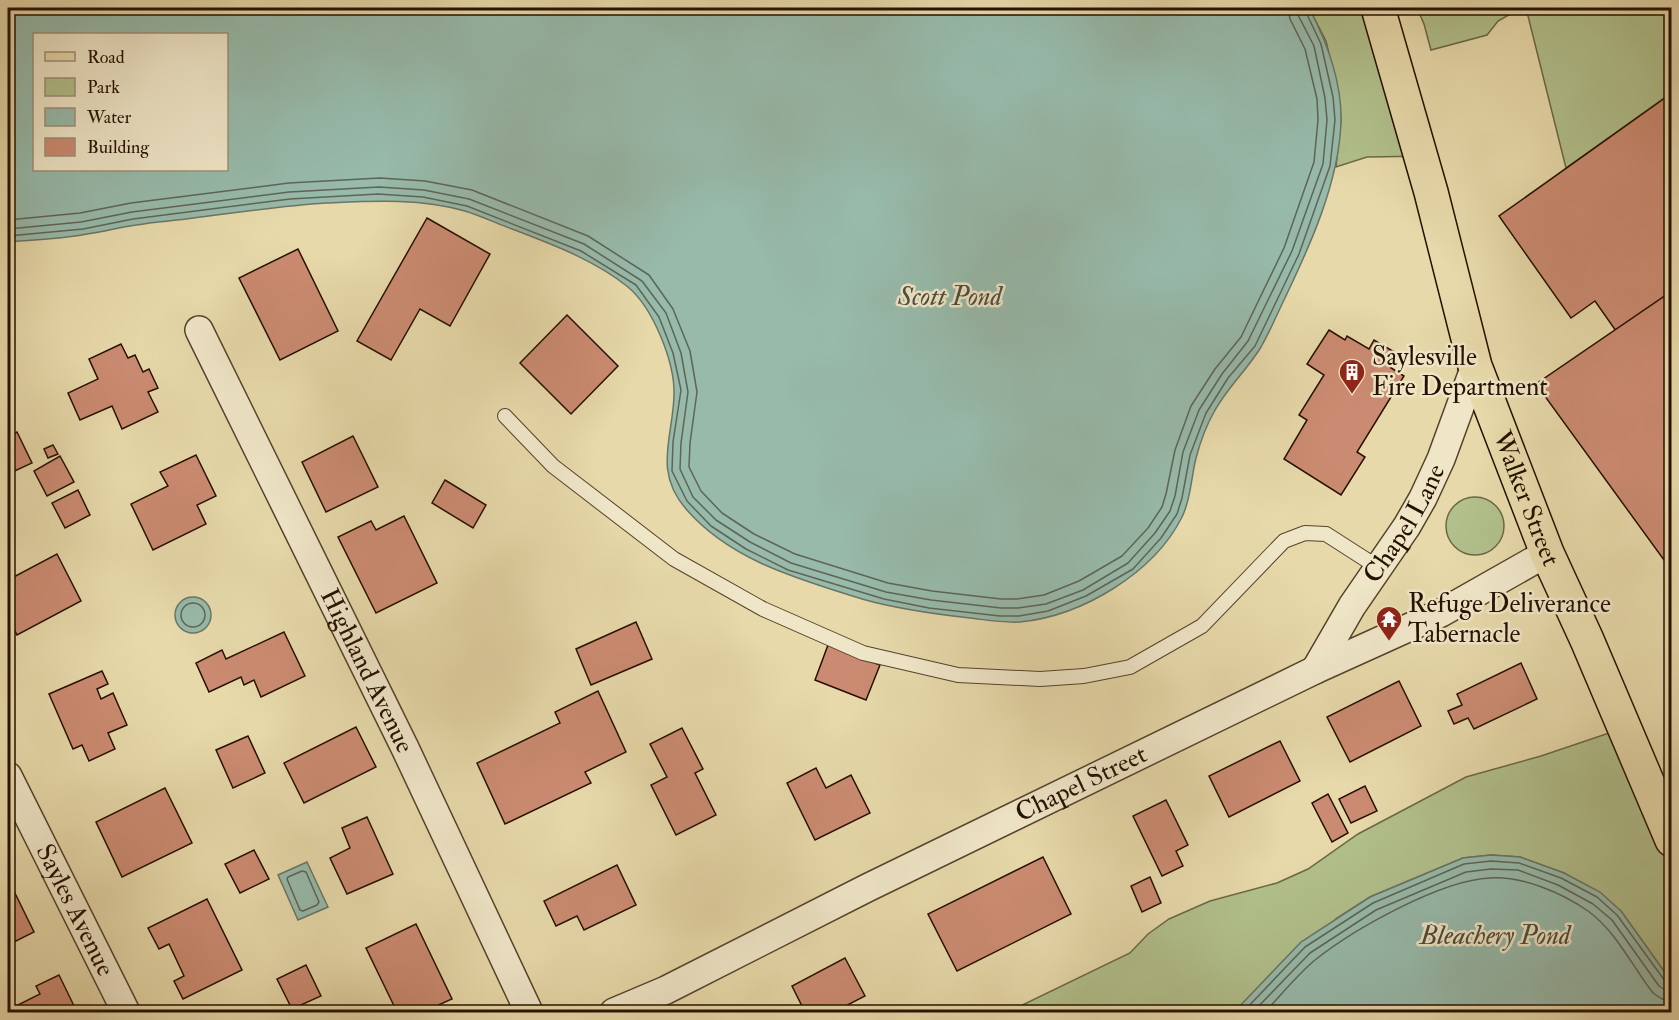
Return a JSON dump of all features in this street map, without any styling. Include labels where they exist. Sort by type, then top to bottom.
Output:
[{"type":"main road","name":"Walker Street","points":[[1378,8],[1431,192],[1475,366],[1547,554],[1587,640],[1671,840]]},
{"type":"street","name":"Highland Avenue","points":[[199,330],[405,748],[529,1012]]},
{"type":"street","name":"Chapel Lane","points":[[1315,670],[1352,606],[1423,498],[1441,459],[1475,366]]},
{"type":"street","name":"Chapel Street","points":[[614,1012],[666,990],[878,883],[1315,670],[1441,613],[1547,554]]},
{"type":"street","name":"Sayles Avenue","points":[[8,776],[126,1012]]},
{"type":"lane","points":[[505,416],[553,466],[674,559],[763,609],[863,652],[958,675],[1040,680],[1084,676],[1130,667],[1203,626],[1284,541],[1305,533],[1326,534],[1379,568]]},
{"type":"green space","points":[[1309,8],[1389,8],[1431,156],[1367,157],[1336,167],[1341,120],[1339,96],[1326,41]]},
{"type":"green space","points":[[1417,8],[1521,8],[1498,21],[1487,35],[1431,50]]},
{"type":"green space","points":[[1526,8],[1671,8],[1671,93],[1566,168]]},
{"type":"green space","points":[[1469,497],[1481,497],[1496,505],[1504,520],[1504,532],[1496,547],[1481,555],[1469,555],[1454,547],[1446,532],[1446,520],[1454,505]]},
{"type":"green space","points":[[1630,726],[1671,823],[1671,981],[1621,911],[1564,873],[1520,857],[1491,855],[1463,858],[1370,897],[1337,918],[1234,1012],[1008,1012],[1130,953],[1148,934],[1169,919],[1210,901],[1277,883],[1308,869],[1358,834],[1466,777],[1541,756]]},
{"type":"water","name":"Scott Pond","points":[[8,8],[1309,8],[1332,63],[1341,107],[1335,168],[1321,215],[1270,331],[1208,423],[1196,458],[1185,510],[1170,537],[1154,556],[1114,588],[1068,611],[1020,622],[929,613],[862,599],[767,566],[724,542],[704,527],[686,509],[670,481],[667,454],[673,411],[673,382],[671,367],[654,322],[646,308],[628,287],[587,261],[557,247],[465,211],[413,202],[378,201],[273,208],[149,223],[67,237],[8,242]]},
{"type":"water","points":[[193,597],[206,602],[211,615],[206,628],[193,633],[180,628],[175,615],[180,602]]},
{"type":"water","name":"Bleachery Pond","points":[[1491,855],[1520,857],[1564,873],[1600,892],[1621,911],[1671,981],[1671,1012],[1234,1012],[1301,942],[1370,897],[1463,858]]},
{"type":"water","points":[[307,862],[328,907],[298,920],[278,875]]},
{"type":"building","points":[[1672,93],[1672,249],[1667,252],[1672,259],[1672,291],[1616,331],[1595,301],[1571,318],[1499,216]]},
{"type":"building","points":[[427,218],[490,254],[450,326],[420,309],[391,360],[357,341]]},
{"type":"building","points":[[298,249],[338,331],[280,360],[239,278]]},
{"type":"building","points":[[1672,291],[1672,571],[1536,384]]},
{"type":"building","points":[[567,315],[618,366],[571,414],[520,363]]},
{"type":"building","name":"Saylesville Fire Department","points":[[1329,330],[1345,340],[1347,336],[1369,349],[1374,340],[1396,353],[1388,366],[1404,376],[1357,452],[1365,457],[1341,495],[1284,459],[1307,420],[1299,415],[1324,375],[1307,364]]},
{"type":"building","points":[[121,344],[128,358],[135,355],[143,372],[149,369],[158,388],[148,392],[158,412],[122,429],[112,406],[80,420],[68,393],[98,379],[89,359]]},
{"type":"building","points":[[17,432],[32,463],[8,474],[8,437]]},
{"type":"building","points":[[353,436],[378,487],[326,512],[302,462]]},
{"type":"building","points":[[53,445],[58,454],[48,458],[44,449]]},
{"type":"building","points":[[196,455],[216,496],[197,505],[206,524],[153,550],[131,504],[168,486],[160,472]]},
{"type":"building","points":[[60,456],[74,482],[47,496],[34,471]]},
{"type":"building","points":[[445,480],[486,505],[473,528],[432,503]]},
{"type":"building","points":[[78,490],[90,515],[65,528],[52,503]]},
{"type":"building","points":[[404,516],[437,583],[376,613],[338,537],[371,521],[376,530]]},
{"type":"building","points":[[57,554],[81,601],[17,635],[8,617],[8,580]]},
{"type":"building","points":[[636,622],[652,659],[591,685],[576,649]]},
{"type":"building","points":[[284,632],[305,676],[261,697],[254,680],[244,685],[241,677],[209,692],[196,663],[222,650],[226,659]]},
{"type":"building","points":[[828,645],[880,665],[866,700],[815,680]]},
{"type":"building","points":[[1521,663],[1537,699],[1474,729],[1468,718],[1454,724],[1448,711],[1462,705],[1457,694]]},
{"type":"building","points":[[102,671],[108,684],[97,689],[101,699],[113,693],[127,725],[108,733],[115,749],[89,761],[82,745],[73,749],[49,694]]},
{"type":"building","points":[[1399,681],[1421,726],[1350,762],[1327,717]]},
{"type":"building","points":[[598,691],[626,752],[585,772],[591,783],[505,824],[477,763],[560,723],[555,712]]},
{"type":"building","points":[[356,727],[376,767],[304,803],[284,763]]},
{"type":"building","points":[[682,728],[703,769],[695,773],[716,815],[676,835],[651,785],[667,777],[650,744]]},
{"type":"building","points":[[248,736],[265,773],[233,788],[216,750]]},
{"type":"building","points":[[1280,741],[1300,781],[1229,817],[1209,776]]},
{"type":"building","points":[[816,768],[826,788],[851,775],[870,813],[815,840],[787,783]]},
{"type":"building","points":[[1365,786],[1377,811],[1351,823],[1339,799]]},
{"type":"building","points":[[165,788],[192,843],[122,877],[96,822]]},
{"type":"building","points":[[1328,794],[1348,833],[1332,842],[1312,803]]},
{"type":"building","points":[[1166,800],[1188,845],[1176,851],[1183,866],[1162,876],[1133,816]]},
{"type":"building","points":[[367,817],[393,874],[347,894],[330,858],[350,848],[342,828]]},
{"type":"building","points":[[254,850],[269,879],[240,893],[225,864]]},
{"type":"building","points":[[1043,857],[1071,914],[957,971],[928,914]]},
{"type":"building","points":[[617,865],[636,905],[584,930],[577,916],[556,926],[544,901]]},
{"type":"building","points":[[1150,877],[1161,903],[1142,912],[1131,886]]},
{"type":"building","points":[[8,882],[34,932],[8,945]]},
{"type":"building","points":[[207,899],[242,970],[183,999],[174,981],[184,976],[169,944],[159,949],[148,928]]},
{"type":"building","points":[[416,924],[452,999],[423,1012],[397,1012],[366,948]]},
{"type":"building","points":[[845,958],[865,996],[834,1012],[805,1012],[792,986]]},
{"type":"building","points":[[306,965],[321,996],[292,1009],[277,979]]},
{"type":"building","points":[[59,975],[77,1012],[8,1012],[40,994],[36,986]]},
{"type":"place","name":"Saylesville Fire Department","points":[[1352,395]]},
{"type":"place","name":"Refuge Deliverance Tabernacle","points":[[1389,642]]}]
